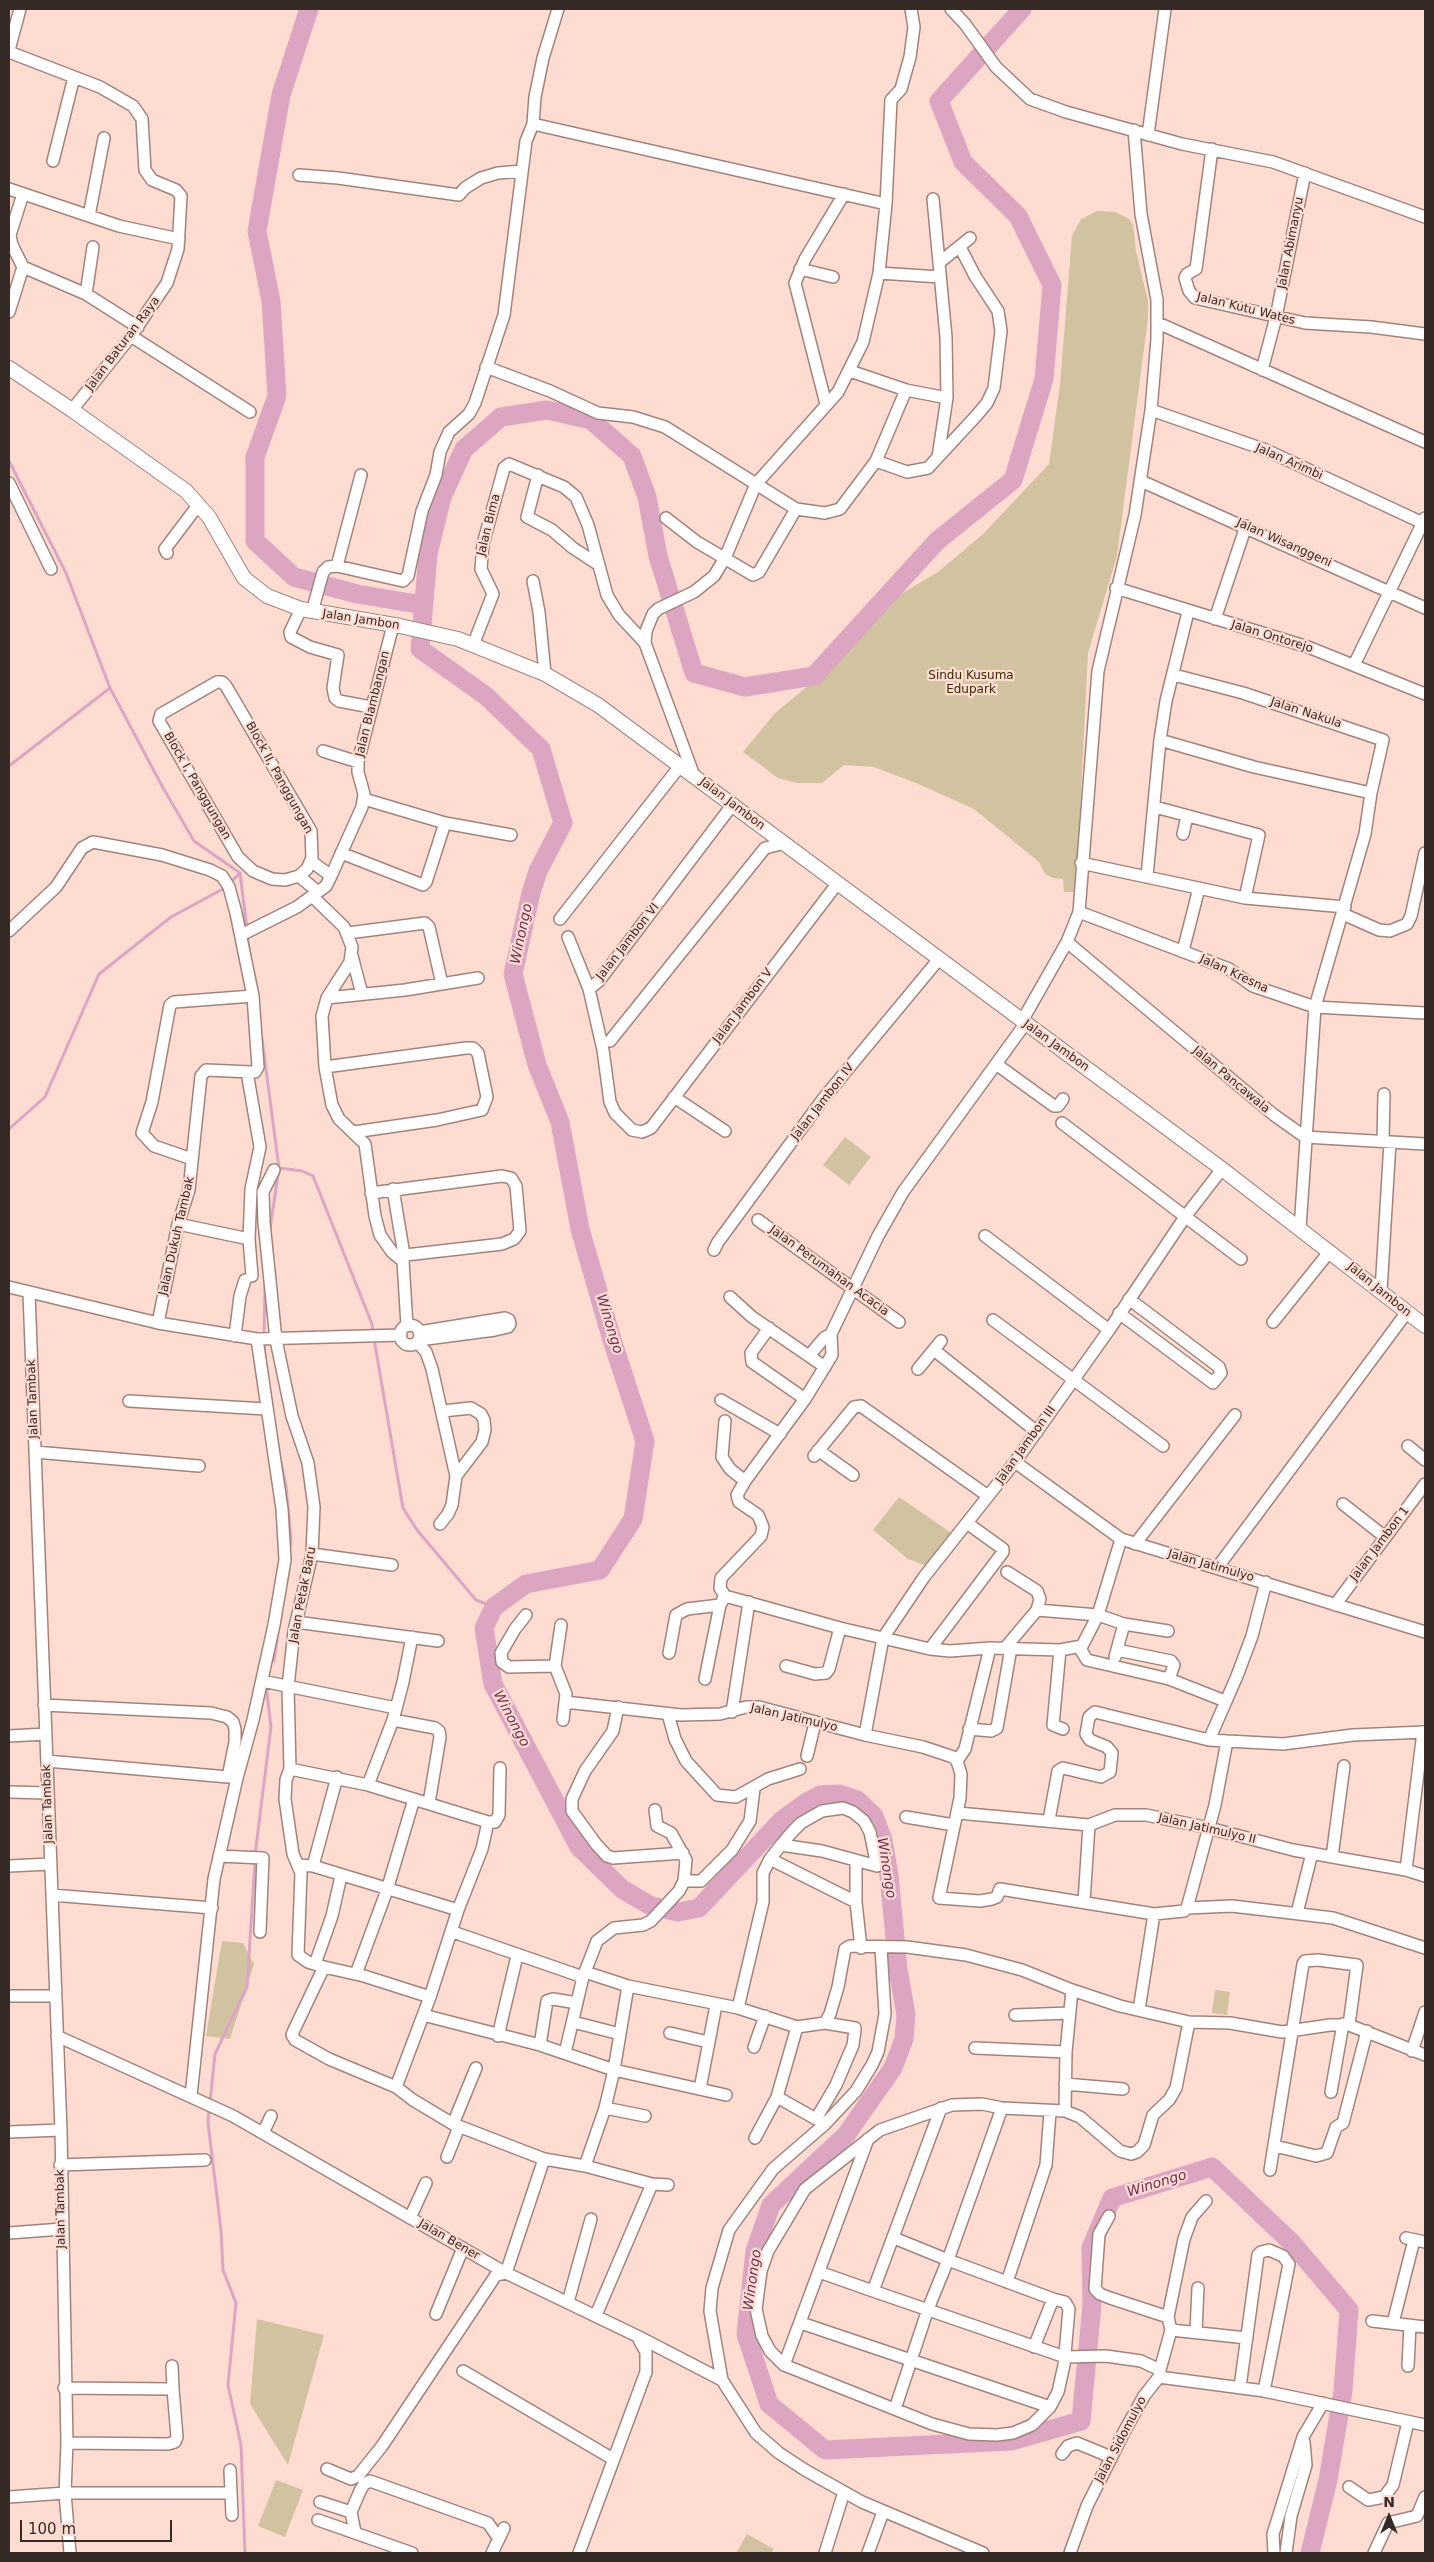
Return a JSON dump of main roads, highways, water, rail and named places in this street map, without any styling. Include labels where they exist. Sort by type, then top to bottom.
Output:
[{"type":"main road","name":"Jalan Jambon","points":[[9,368],[186,491],[209,517],[244,578],[267,596],[306,610],[397,625],[458,640],[544,674],[598,704],[785,843],[836,884],[1222,1169],[1425,1326]]},
{"type":"waterway","points":[[309,9],[281,95],[257,231],[271,301],[277,396],[255,457],[255,541],[294,577],[357,594],[423,605]]},
{"type":"waterway","name":"Winongo","points":[[1022,9],[939,101],[963,162],[1018,216],[1052,285],[1044,379],[1013,480],[937,541],[814,676],[745,687],[694,673],[658,556],[647,497],[632,456],[591,420],[547,410],[501,417],[464,449],[442,497],[428,554],[420,649],[486,696],[541,749],[563,823],[538,871],[531,893],[513,974],[537,1065],[560,1122],[580,1229],[612,1340],[645,1441],[633,1519],[600,1570],[526,1584],[494,1607],[484,1628],[493,1684],[579,1847],[622,1889],[651,1906],[678,1912],[699,1908],[782,1820],[820,1795],[839,1794],[857,1800],[874,1816],[883,1840],[889,1875],[898,1969],[906,2015],[904,2039],[893,2068],[846,2135],[771,2205],[755,2251],[746,2334],[769,2404],[825,2450],[1011,2441],[1081,2421],[1092,2305],[1091,2248],[1112,2198],[1212,2167],[1292,2243],[1349,2310],[1343,2391],[1328,2480],[1310,2553]]},
{"type":"waterway","points":[[9,461],[66,573],[110,688],[162,786],[194,841],[240,873]]},
{"type":"waterway","points":[[9,766],[110,688]]},
{"type":"waterway","points":[[240,873],[247,929]]},
{"type":"waterway","points":[[233,880],[240,873]]},
{"type":"waterway","points":[[9,1129],[45,1097],[99,974],[171,917],[223,889]]},
{"type":"waterway","points":[[247,935],[250,956]]},
{"type":"waterway","points":[[262,1039],[279,1168],[270,1229]]},
{"type":"waterway","points":[[279,1168],[302,1171],[313,1176],[372,1324],[373,1332]]},
{"type":"waterway","points":[[264,1336],[265,1285]]},
{"type":"waterway","points":[[374,1339],[403,1508],[417,1530],[476,1600],[494,1607]]},
{"type":"waterway","points":[[264,1342],[265,1356]]},
{"type":"waterway","points":[[279,1453],[286,1486],[291,1540],[289,1554]]},
{"type":"waterway","points":[[274,1661],[278,1632]]},
{"type":"waterway","points":[[255,1855],[271,1727],[266,1685]]},
{"type":"waterway","points":[[210,2102],[215,2054],[247,1987],[255,1861]]},
{"type":"waterway","points":[[209,2108],[208,2123],[221,2230],[223,2270],[236,2303],[228,2385],[241,2445],[245,2553]]},
{"type":"park label","name":"Sindu Kusuma Edupark","points":[[971,683]]}]
